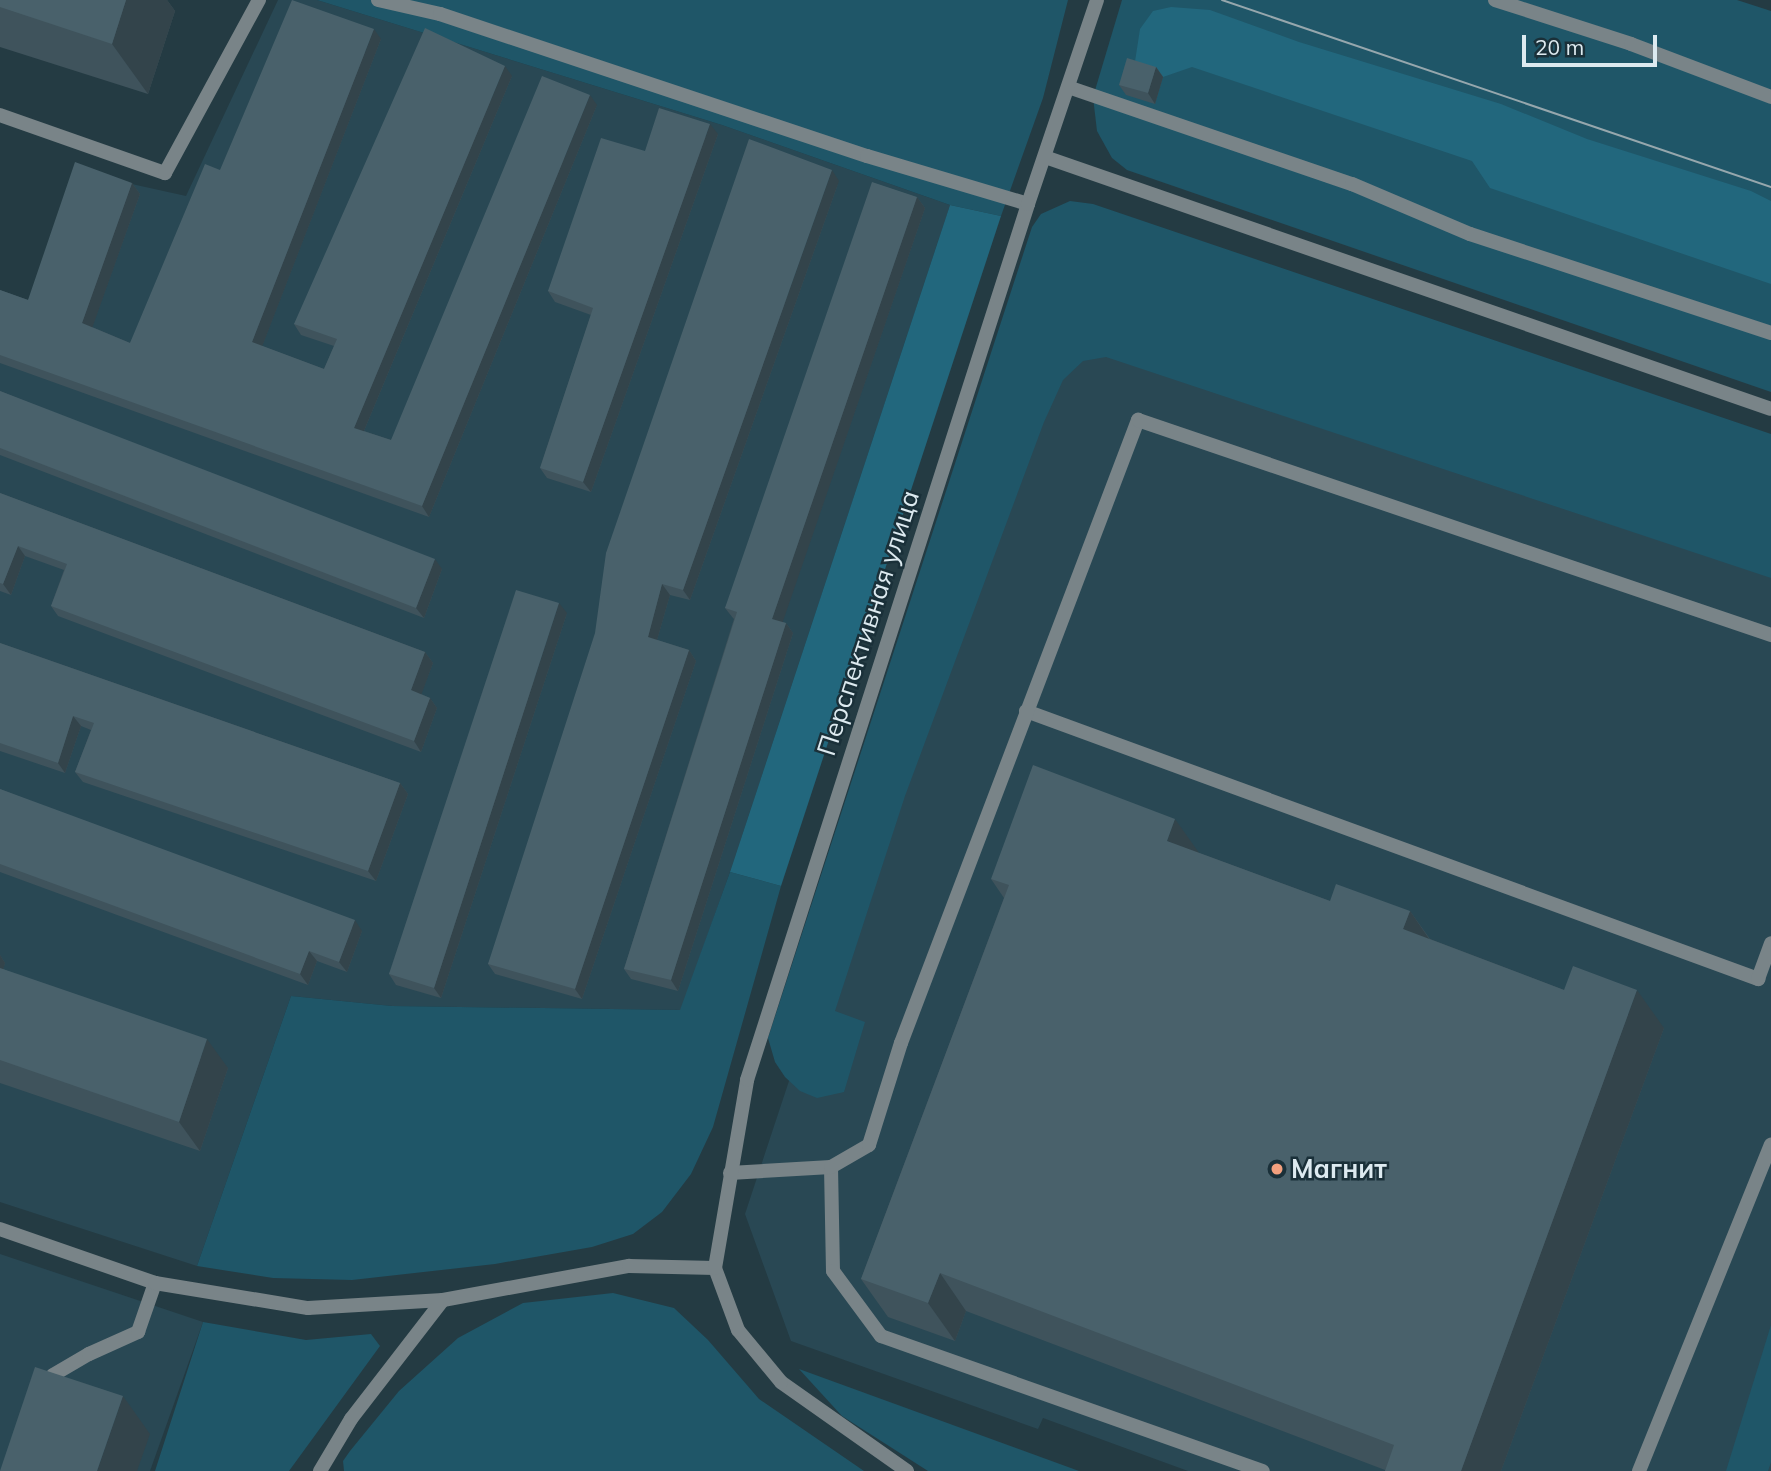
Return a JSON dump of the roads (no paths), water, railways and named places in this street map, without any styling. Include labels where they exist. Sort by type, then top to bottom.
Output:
[{"type":"street","points":[[0,115],[164,173],[259,0]]},
{"type":"street","points":[[378,0],[440,14],[867,156],[1028,204]]},
{"type":"street","name":"Перспективная улица","points":[[715,1268],[747,1080],[1028,204],[1097,0]]},
{"type":"street","points":[[1495,0],[1631,44],[1771,97]]},
{"type":"street","points":[[1068,87],[1352,184],[1470,234],[1771,332]]},
{"type":"street","points":[[1045,157],[1771,409]]},
{"type":"street","points":[[730,1173],[831,1167],[869,1145],[901,1043],[1138,420],[1771,635]]},
{"type":"street","points":[[1026,711],[1758,979],[1771,943]]},
{"type":"street","points":[[1639,1471],[1771,1145]]},
{"type":"street","points":[[831,1167],[833,1271],[881,1336],[1263,1471]]},
{"type":"street","points":[[0,1229],[155,1283],[309,1308],[443,1300],[629,1266],[715,1268],[738,1329],[781,1382],[908,1471]]},
{"type":"street","points":[[35,1406],[53,1375],[89,1354],[138,1332],[155,1283]]},
{"type":"street","points":[[320,1471],[351,1419],[443,1300]]},
{"type":"tram line","points":[[1222,0],[1771,187]]},
{"type":"place","name":"Магнит","points":[[1277,1169]]}]
